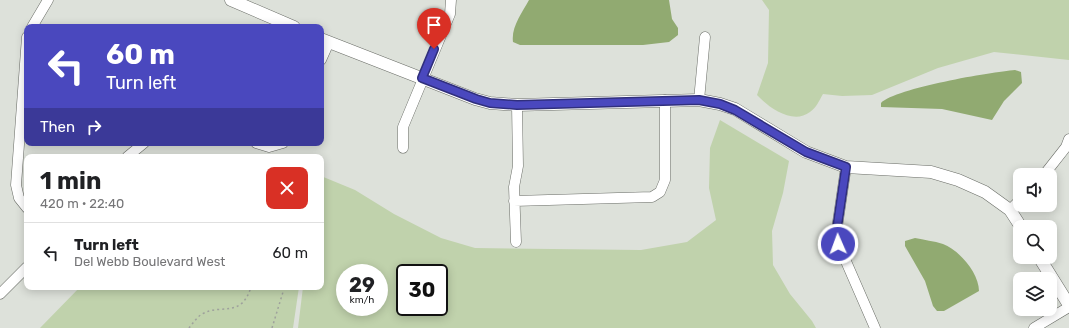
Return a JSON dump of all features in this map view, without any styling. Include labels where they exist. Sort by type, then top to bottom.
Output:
[{"type":"street","points":[[34,24],[48,0]]},
{"type":"street","points":[[231,0],[287,24]]},
{"type":"street","points":[[404,148],[403,127],[422,78],[450,14],[451,0]]},
{"type":"street","points":[[699,100],[705,36]]},
{"type":"street","points":[[325,40],[476,99],[490,103],[517,105],[699,100],[720,104],[735,110],[806,152],[846,167],[931,172],[958,180],[985,192],[1010,210],[1016,220]]},
{"type":"street","points":[[24,77],[16,185],[19,198],[24,204]]},
{"type":"street","points":[[514,201],[652,197],[660,192],[665,180],[665,100]]},
{"type":"street","points":[[516,242],[514,187],[518,166],[517,105]]},
{"type":"street","points":[[1050,168],[1066,147],[1069,139]]},
{"type":"street","points":[[131,154],[141,146]]},
{"type":"street","points":[[846,167],[837,228],[838,244],[875,328]]},
{"type":"street","points":[[1010,210],[1013,207]]},
{"type":"street","points":[[1034,328],[1069,306],[1043,264]]},
{"type":"street","points":[[0,294],[24,270]]},
{"type":"path","points":[[189,328],[202,314],[228,310],[244,301],[250,290]]},
{"type":"path","points":[[272,328],[284,290]]},
{"type":"shaded area","points":[[529,0],[669,0],[672,19],[678,28],[678,35],[669,42],[643,45],[520,45],[513,42],[515,26]]},
{"type":"shaded area","points":[[762,0],[1069,0],[1069,60],[994,52],[938,68],[872,95],[842,96],[823,94],[816,106],[810,112],[803,116],[789,116],[775,110],[757,95],[768,63],[769,10]]},
{"type":"shaded area","points":[[1015,70],[1021,72],[1022,83],[1004,101],[992,120],[942,109],[881,107],[881,103],[890,97],[924,86],[966,77]]},
{"type":"shaded area","points":[[720,120],[789,161],[783,193],[772,231],[773,265],[790,294],[816,328],[298,328],[303,290],[324,290],[324,177],[355,190],[394,214],[441,238],[475,248],[641,250],[687,242],[716,220],[709,188],[710,148]]},
{"type":"shaded area","points":[[915,238],[943,244],[955,251],[972,270],[976,277],[979,291],[944,311],[937,311],[933,306],[925,281],[905,246],[905,241]]},
{"type":"shaded area","points":[[77,290],[299,290],[293,328],[40,328]]},
{"type":"route","points":[[434,49],[422,78],[490,103],[517,105],[699,100],[720,104],[735,110],[806,152],[846,167],[837,228],[838,244]]}]
